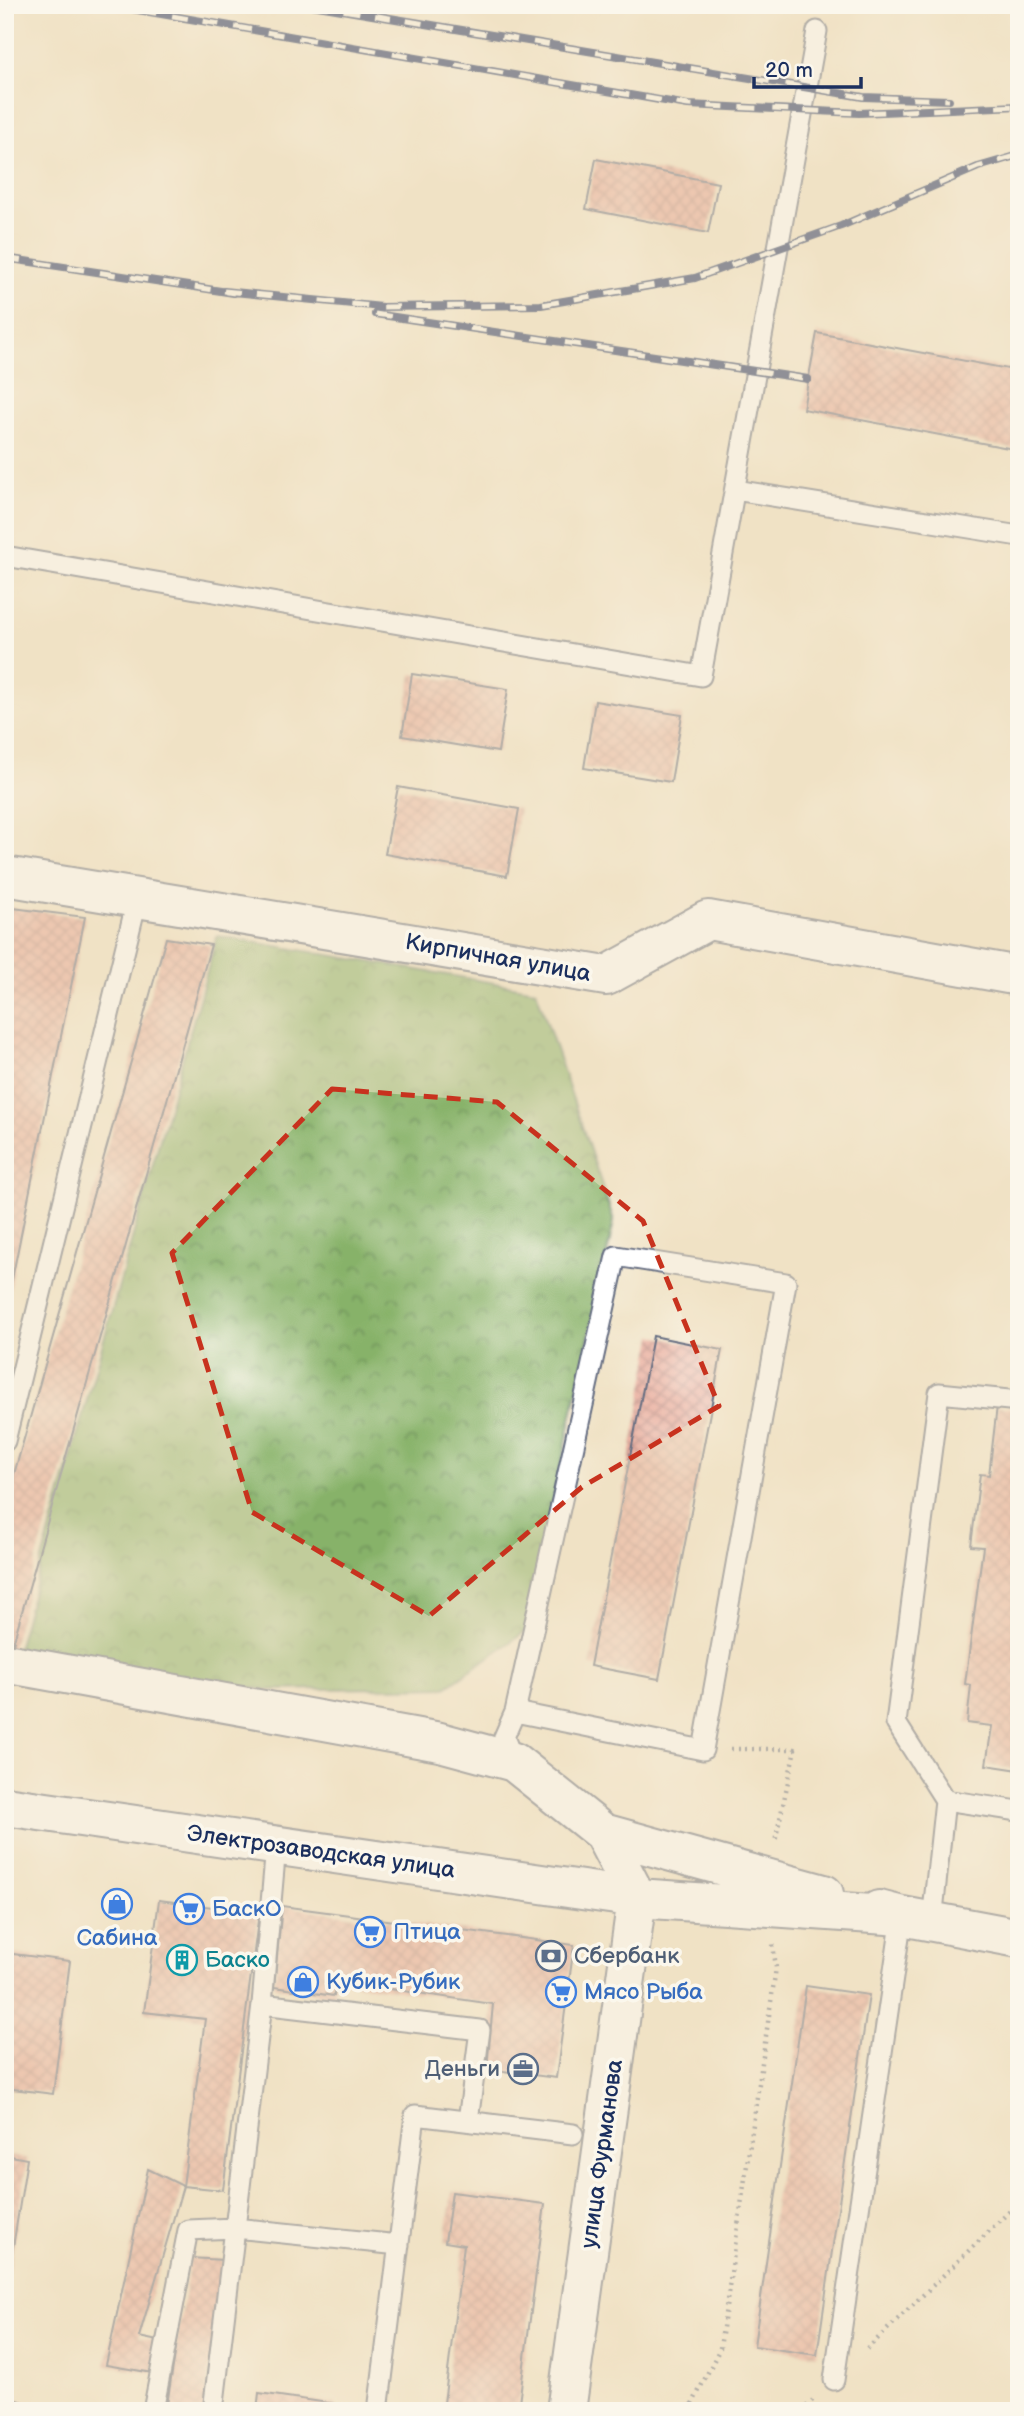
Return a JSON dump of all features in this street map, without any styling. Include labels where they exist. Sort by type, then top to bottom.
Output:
[{"type":"main road","name":"Кирпичная улица","points":[[5,876],[138,896],[606,976],[708,920],[1019,976]]},
{"type":"main road","name":"Электрозаводская улица","points":[[5,1663],[440,1742],[514,1762],[603,1833],[768,1893],[1019,1938]]},
{"type":"main road","name":"Электрозаводская улица","points":[[5,1807],[637,1898],[768,1893]]},
{"type":"main road","name":"Электрозаводская улица","points":[[603,1833],[637,1898]]},
{"type":"main road","name":"улица Фурманова","points":[[566,2411],[637,1898]]},
{"type":"lane","points":[[5,556],[701,676],[817,31]]},
{"type":"lane","points":[[735,490],[1019,536]]},
{"type":"lane","points":[[5,1440],[138,896]]},
{"type":"lane","points":[[514,1762],[504,1737],[515,1712],[616,1256],[786,1283],[703,1750],[515,1712]]},
{"type":"lane","points":[[834,2380],[917,1919],[945,1800],[896,1723],[939,1392],[1019,1401]]},
{"type":"lane","points":[[945,1800],[1019,1811]]},
{"type":"lane","points":[[213,2411],[262,2004],[276,1846]]},
{"type":"lane","points":[[262,2004],[480,2030],[468,2121]]},
{"type":"lane","points":[[379,2411],[415,2115],[573,2134]]},
{"type":"lane","points":[[153,2411],[188,2230],[235,2228],[399,2245]]},
{"type":"path","points":[[689,2411],[720,2348],[776,1968],[768,1893],[795,1749],[703,1750]]},
{"type":"path","points":[[801,2411],[1013,2208],[1019,2192]]},
{"type":"highlighted area","points":[[332,1089],[497,1102],[643,1221],[719,1406],[582,1487],[429,1616],[252,1512],[172,1253]]},
{"type":"green space","points":[[217,936],[536,990],[614,1221],[525,1632],[446,1687],[269,1690],[15,1656]]},
{"type":"building","points":[[596,159],[718,183],[708,233],[586,209]]},
{"type":"building","points":[[817,333],[1019,371],[1019,450],[803,409]]},
{"type":"building","points":[[412,674],[508,689],[498,752],[402,736]]},
{"type":"building","points":[[595,701],[682,715],[671,782],[584,768]]},
{"type":"building","points":[[398,787],[519,809],[507,876],[385,854]]},
{"type":"building","points":[[5,907],[85,917],[6,1309],[5,1308]]},
{"type":"building","points":[[166,938],[211,945],[10,1654],[5,1653],[5,1506]]},
{"type":"building","points":[[653,1336],[722,1350],[659,1679],[590,1666]]},
{"type":"building","points":[[997,1406],[1019,1409],[1019,1770],[986,1765],[992,1726],[967,1723],[971,1685],[965,1684],[983,1547],[971,1546],[980,1474],[989,1475]]},
{"type":"building","points":[[159,1900],[259,1913],[223,2190],[183,2186],[205,2019],[144,2012]]},
{"type":"building","points":[[282,1906],[574,1945],[556,2078],[487,2069],[493,2004],[335,1981],[334,1996],[274,1987]]},
{"type":"building","points":[[5,1953],[70,1961],[53,2094],[5,2088]]},
{"type":"building","points":[[806,1986],[869,1995],[817,2355],[754,2346]]},
{"type":"building","points":[[5,2155],[27,2159],[7,2285],[5,2285]]},
{"type":"building","points":[[148,2169],[183,2186],[139,2337],[158,2341],[153,2373],[106,2365]]},
{"type":"building","points":[[452,2192],[545,2204],[518,2411],[443,2411],[464,2245],[445,2242]]},
{"type":"building","points":[[190,2258],[223,2260],[204,2411],[166,2411]]},
{"type":"building","points":[[259,2393],[336,2404],[335,2411],[257,2411]]},
{"type":"building","points":[[5,2397],[53,2410],[5,2411]]},
{"type":"railway","points":[[109,5],[688,105],[859,113],[1019,106]]},
{"type":"railway","points":[[312,5],[863,97],[949,100]]},
{"type":"railway","points":[[224,291],[382,307],[541,305],[695,278],[841,226],[978,167],[1019,155]]},
{"type":"railway","points":[[5,258],[234,293]]},
{"type":"railway","points":[[375,314],[808,379]]},
{"type":"place","name":"Сабина","points":[[117,1904]]},
{"type":"place","name":"БаскО","points":[[189,1909]]},
{"type":"place","name":"Птица","points":[[370,1932]]},
{"type":"place","name":"Сбербанк","points":[[551,1956]]},
{"type":"place","name":"Баско","points":[[182,1960]]},
{"type":"place","name":"Кубик-Рубик","points":[[303,1982]]},
{"type":"place","name":"Мясо Рыба","points":[[561,1992]]},
{"type":"place","name":"Деньги","points":[[523,2069]]}]
